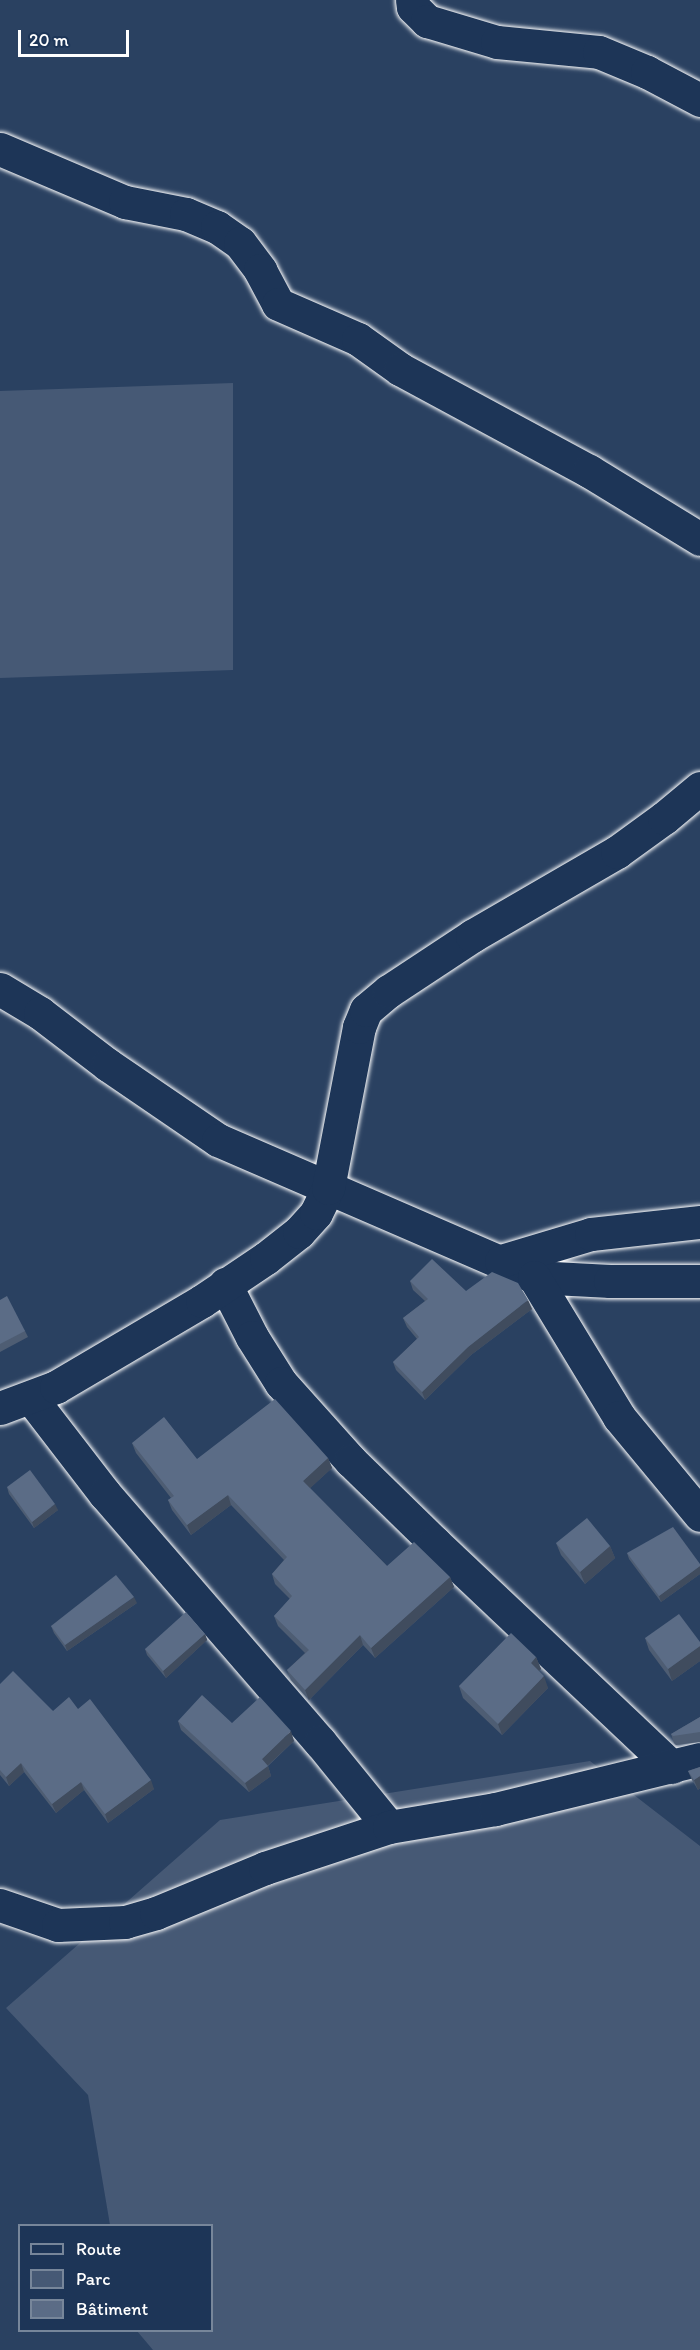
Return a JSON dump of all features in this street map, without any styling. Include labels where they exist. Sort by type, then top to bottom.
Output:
[{"type":"street","points":[[412,0],[413,7],[427,21],[496,42],[599,52],[647,72],[700,100]]},
{"type":"street","points":[[0,149],[125,202],[186,214],[217,227],[240,243],[260,270],[278,304],[358,339],[400,369],[589,471],[700,539]]},
{"type":"street","points":[[0,1408],[56,1387],[266,1258],[299,1232],[316,1213],[328,1188],[359,1027],[366,1010],[389,991],[472,936],[617,852],[700,788]]},
{"type":"street","points":[[0,988],[40,1013],[126,1078],[218,1140],[534,1277],[610,1281],[700,1281]]},
{"type":"street","points":[[501,1261],[591,1234],[700,1222]]},
{"type":"street","points":[[534,1277],[619,1417],[700,1515]]},
{"type":"street","points":[[225,1284],[252,1337],[281,1383],[351,1461],[469,1576],[686,1763]]},
{"type":"street","points":[[31,1398],[105,1494],[320,1742],[388,1827]]},
{"type":"street","points":[[0,1905],[58,1925],[125,1922],[156,1913],[265,1868],[388,1827],[495,1809],[686,1763]]},
{"type":"green space","points":[[233,383],[233,670],[0,678],[0,391]]},
{"type":"green space","points":[[590,1761],[700,1846],[700,2350],[153,2350],[138,2332],[213,2332],[213,2224],[110,2224],[88,2095],[6,2008],[220,1820]]},
{"type":"building","points":[[432,1259],[466,1291],[492,1272],[518,1283],[528,1300],[468,1347],[422,1392],[393,1362],[419,1337],[403,1318],[428,1299],[410,1281]]},
{"type":"building","points":[[7,1296],[25,1331],[0,1344],[0,1300]]},
{"type":"building","points":[[275,1399],[328,1458],[303,1481],[387,1566],[414,1542],[450,1577],[371,1648],[360,1635],[305,1690],[287,1670],[309,1650],[274,1616],[292,1596],[272,1574],[287,1557],[228,1495],[187,1525],[168,1500],[174,1496],[132,1443],[164,1417],[197,1459]]},
{"type":"building","points":[[30,1470],[55,1504],[32,1522],[7,1487]]},
{"type":"building","points":[[587,1518],[610,1546],[580,1572],[556,1543]]},
{"type":"building","points":[[673,1527],[700,1566],[659,1596],[627,1553]]},
{"type":"building","points":[[116,1575],[134,1597],[65,1645],[51,1626]]},
{"type":"building","points":[[186,1612],[205,1634],[163,1671],[145,1649]]},
{"type":"building","points":[[679,1614],[700,1642],[700,1646],[668,1669],[645,1638]]},
{"type":"building","points":[[511,1633],[536,1657],[531,1663],[544,1676],[498,1724],[459,1686]]},
{"type":"building","points":[[13,1671],[53,1711],[69,1697],[78,1709],[90,1699],[151,1780],[105,1814],[81,1782],[52,1804],[21,1763],[6,1777],[0,1770],[0,1684]]},
{"type":"building","points":[[202,1695],[232,1723],[260,1697],[291,1731],[262,1759],[268,1766],[245,1783],[178,1721]]},
{"type":"building","points":[[700,1717],[700,1732],[673,1736],[671,1734]]},
{"type":"building","points":[[700,1767],[700,1776],[694,1780],[688,1771]]}]
